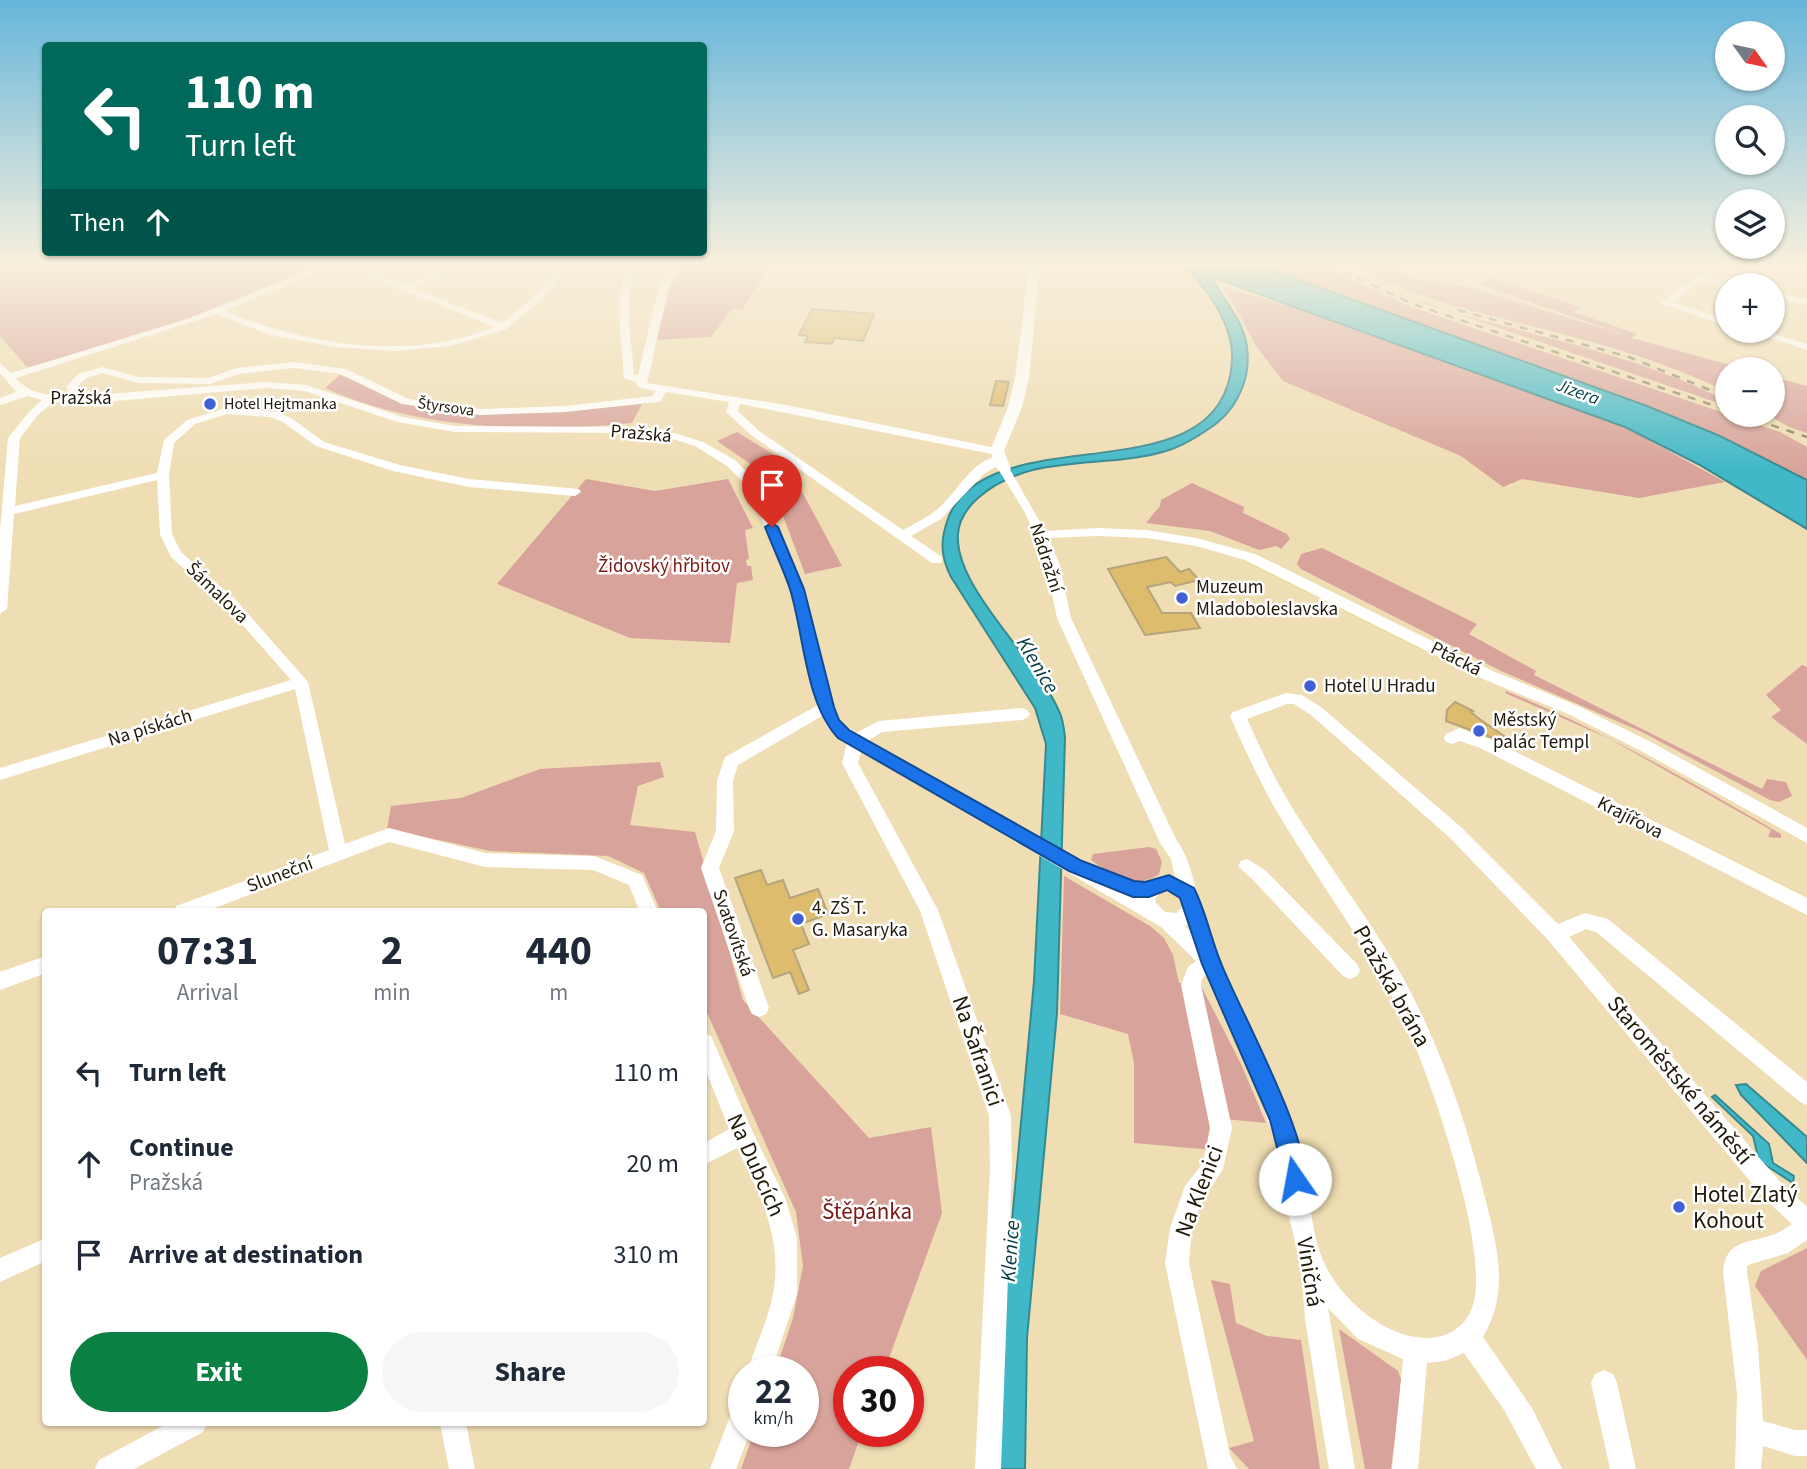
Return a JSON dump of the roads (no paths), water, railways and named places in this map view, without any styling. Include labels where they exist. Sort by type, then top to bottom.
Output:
[{"type":"street","points":[[3,370],[101,350],[153,333]]},
{"type":"street","points":[[274,333],[319,342],[405,349],[422,348],[489,333]]},
{"type":"street","points":[[627,333],[629,378],[662,388],[735,400],[1003,465]]},
{"type":"street","points":[[642,382],[653,333]]},
{"type":"street","points":[[1003,465],[1022,378],[1027,333]]},
{"type":"street","points":[[1785,340],[1807,346]]},
{"type":"street","name":"Štyrsova","points":[[107,399],[101,395],[75,393],[71,387],[82,376],[102,370],[139,380],[210,381],[236,371],[294,365],[342,371],[406,402],[480,412],[565,410],[657,400],[662,388]]},
{"type":"street","name":"Pražská","points":[[3,370],[25,393],[50,399],[107,399],[265,385],[306,388],[401,420],[455,429],[633,430],[678,437],[699,444],[731,463],[747,478],[760,500],[797,589],[833,723],[855,741],[1161,918]]},
{"type":"street","points":[[0,402],[25,393]]},
{"type":"street","points":[[0,609],[14,438],[33,414],[50,399]]},
{"type":"street","points":[[735,400],[732,412],[755,433],[937,560]]},
{"type":"street","name":"Šámalova","points":[[301,681],[230,603],[176,554],[166,534],[163,474],[168,442],[182,427],[199,419],[237,410],[272,414],[287,420],[320,443],[397,468],[469,483],[575,492]]},
{"type":"street","points":[[902,536],[937,516],[973,479],[978,470],[1003,465]]},
{"type":"street","name":"Nádražní","points":[[1003,465],[1041,535],[1053,566],[1064,618],[1170,844],[1179,857],[1190,901]]},
{"type":"street","points":[[9,511],[163,474]]},
{"type":"street","name":"Ptácká","points":[[1030,511],[1058,525],[1090,532]]},
{"type":"street","name":"Ptácká","points":[[1053,566],[1057,551],[1063,545],[1090,532]]},
{"type":"street","name":"Ptácká","points":[[1041,535],[1146,532],[1209,544],[1250,557],[1488,675],[1573,710],[1805,833]]},
{"type":"street","points":[[301,681],[338,853],[389,835],[485,860],[594,863],[636,880],[647,908]]},
{"type":"street","name":"Na pískách","points":[[0,774],[301,681]]},
{"type":"street","name":"Pražská brána","points":[[1297,699],[1286,698],[1238,716],[1272,788],[1387,969],[1430,1056],[1460,1142],[1486,1248],[1489,1282],[1482,1317],[1468,1338]]},
{"type":"street","name":"Staroměstské náměstí","points":[[1297,699],[1316,710],[1455,832],[1555,934],[1773,1191],[1807,1222]]},
{"type":"street","name":"Svatovítská","points":[[759,1008],[710,868],[725,831],[724,781],[731,761],[827,707]]},
{"type":"street","points":[[855,741],[879,727],[1022,714]]},
{"type":"street","name":"Krajířova","points":[[1452,737],[1459,734],[1486,744],[1807,907]]},
{"type":"street","name":"Na Šafranici","points":[[855,741],[850,763],[929,910],[1000,1116],[1001,1168],[988,1469]]},
{"type":"street","points":[[1156,886],[1176,885],[1190,901],[1184,919],[1161,918],[1147,906],[1146,897],[1156,886],[1171,871],[1170,844]]},
{"type":"street","name":"Sluneční","points":[[193,908],[338,853]]},
{"type":"street","name":"Pražská","points":[[1075,866],[1120,885],[1156,886]]},
{"type":"street","points":[[1247,866],[1259,874],[1327,949],[1350,970]]},
{"type":"street","name":"Viničná","points":[[1190,901],[1212,964],[1280,1119],[1292,1158],[1301,1221],[1313,1266],[1317,1319],[1342,1469]]},
{"type":"street","name":"Viničná","points":[[1161,918],[1212,964]]},
{"type":"street","points":[[1555,934],[1585,921],[1601,925],[1807,1096]]},
{"type":"street","name":"Na Klenici","points":[[1212,964],[1197,969],[1192,975],[1191,985],[1221,1128],[1219,1150],[1212,1169],[1194,1194],[1181,1228],[1177,1263],[1218,1461],[1224,1469]]},
{"type":"street","points":[[0,981],[42,965]]},
{"type":"street","name":"Na Dubcích","points":[[707,1050],[742,1134],[778,1208],[786,1238],[785,1294],[764,1356]]},
{"type":"street","points":[[707,1152],[742,1134]]},
{"type":"street","points":[[1748,1469],[1752,1430],[1751,1372],[1735,1272],[1737,1260],[1746,1254],[1780,1245],[1807,1227]]},
{"type":"street","points":[[0,1270],[42,1251]]},
{"type":"street","points":[[1313,1266],[1343,1309],[1368,1331],[1391,1344],[1416,1351],[1436,1351],[1453,1347],[1468,1338],[1536,1437],[1549,1469]]},
{"type":"street","points":[[1405,1469],[1416,1351]]},
{"type":"street","points":[[1604,1383],[1623,1469]]},
{"type":"street","points":[[108,1469],[188,1426]]},
{"type":"street","points":[[454,1426],[462,1469]]},
{"type":"street","points":[[1752,1430],[1795,1443],[1807,1443]]},
{"type":"street","points":[[723,1469],[731,1447]]},
{"type":"water","name":"Klenice","points":[[1244,333],[1247,369],[1242,389],[1232,408],[1217,423],[1173,449],[1142,457],[1044,467],[999,483],[971,505],[962,518],[959,529],[960,555],[969,577],[982,600],[1048,691],[1060,714],[1065,737],[1057,1013],[1027,1338],[1025,1469],[995,1469],[1004,1308],[1034,981],[1046,744],[1035,708],[951,577],[943,554],[944,532],[949,516],[973,486],[1011,468],[1151,444],[1191,430],[1219,403],[1232,361],[1229,334]]},
{"type":"water","name":"Jizera","points":[[1365,333],[1444,333],[1647,406],[1720,436],[1807,480],[1807,529],[1698,464],[1625,427]]},
{"type":"water","points":[[1746,1084],[1807,1137],[1807,1163],[1741,1095],[1736,1085]]},
{"type":"water","points":[[1715,1095],[1769,1144],[1773,1163],[1794,1176],[1793,1183],[1759,1161],[1753,1136],[1712,1097]]},
{"type":"railway","points":[[1498,333],[1715,406]]},
{"type":"railway","points":[[1540,333],[1629,357],[1715,392]]},
{"type":"railway","points":[[1777,427],[1807,437]]},
{"type":"place","name":"Hotel Hejtmanka","points":[[210,404]]},
{"type":"place","name":"Muzeum Mladoboleslavska","points":[[1182,598]]},
{"type":"place","name":"Hotel U Hradu","points":[[1310,686]]},
{"type":"place","name":"Městský palác Templ","points":[[1479,731]]},
{"type":"place","name":"4. ZŠ T. G. Masaryka","points":[[798,919]]},
{"type":"place","name":"Hotel Zlatý Kohout","points":[[1679,1207]]},
{"type":"park label","name":"Židovský hřbitov","points":[[664,566]]},
{"type":"park label","name":"Štěpánka","points":[[867,1211]]}]
